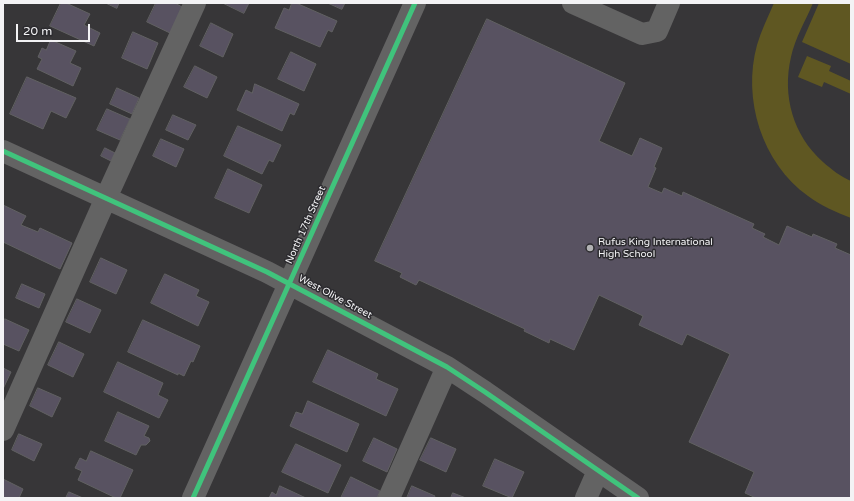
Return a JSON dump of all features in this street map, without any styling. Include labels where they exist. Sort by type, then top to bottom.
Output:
[{"type":"street","points":[[3,430],[106,198],[195,3]]},
{"type":"street","name":"North 17th Street","points":[[193,498],[415,3]]},
{"type":"street","points":[[574,3],[642,34],[656,31],[669,3]]},
{"type":"street","name":"West Olive Street","points":[[3,151],[290,283],[447,367],[638,498]]},
{"type":"street","points":[[389,498],[447,367]]},
{"type":"street","points":[[586,498],[598,471]]},
{"type":"shaded area","points":[[774,3],[813,3],[798,36],[791,57],[788,86],[789,100],[792,114],[804,140],[823,162],[851,181],[851,218],[818,203],[792,182],[779,166],[768,148],[760,128],[754,108],[752,87],[753,66],[757,45]]},
{"type":"shaded area","points":[[819,3],[851,3],[851,64],[802,42]]},
{"type":"shaded area","points":[[807,56],[831,66],[829,71],[851,81],[851,94],[824,82],[822,87],[798,77]]},
{"type":"building","points":[[61,3],[66,3],[90,14],[84,25],[100,33],[94,46],[50,26]]},
{"type":"building","points":[[106,3],[119,3],[117,8]]},
{"type":"building","points":[[156,3],[175,3],[182,7],[170,33],[147,22]]},
{"type":"building","points":[[223,3],[249,3],[244,13]]},
{"type":"building","points":[[292,3],[296,3],[337,21],[332,32],[328,30],[320,47],[275,28],[284,8],[289,10]]},
{"type":"building","points":[[328,3],[345,3],[342,9]]},
{"type":"building","points":[[487,19],[625,83],[599,141],[632,156],[640,138],[662,148],[648,187],[662,193],[664,188],[682,196],[683,192],[754,224],[752,228],[765,234],[763,237],[779,245],[787,226],[812,237],[813,234],[837,244],[835,248],[851,255],[851,498],[756,498],[745,493],[754,472],[689,442],[730,354],[687,334],[682,345],[639,325],[643,316],[599,295],[574,350],[550,339],[549,343],[524,331],[525,329],[419,280],[416,285],[400,277],[402,273],[375,261]]},
{"type":"building","points":[[211,23],[233,34],[223,57],[200,46]]},
{"type":"building","points":[[133,32],[158,43],[147,69],[122,58]]},
{"type":"building","points":[[51,40],[76,51],[70,63],[81,68],[73,86],[37,69],[42,59],[38,57],[42,48],[46,50]]},
{"type":"building","points":[[291,52],[316,64],[304,91],[278,79]]},
{"type":"building","points":[[195,66],[217,77],[207,98],[184,87]]},
{"type":"building","points":[[27,77],[76,98],[66,118],[51,111],[43,129],[10,114]]},
{"type":"building","points":[[255,84],[299,104],[294,115],[290,113],[282,131],[237,110],[246,90],[252,93]]},
{"type":"building","points":[[117,88],[139,98],[132,114],[110,104]]},
{"type":"building","points":[[107,109],[130,119],[120,140],[97,130]]},
{"type":"building","points":[[173,115],[196,125],[188,140],[166,130]]},
{"type":"building","points":[[238,126],[281,145],[273,162],[269,160],[262,174],[224,156]]},
{"type":"building","points":[[161,139],[184,149],[176,167],[153,156]]},
{"type":"building","points":[[105,148],[115,153],[111,161],[101,156]]},
{"type":"building","points":[[228,169],[262,185],[249,213],[215,198]]},
{"type":"building","points":[[3,205],[26,216],[21,225],[38,232],[40,228],[72,243],[60,269],[3,242]]},
{"type":"building","points":[[101,258],[127,270],[116,294],[90,282]]},
{"type":"building","points":[[165,274],[199,290],[196,296],[209,302],[198,326],[151,303]]},
{"type":"building","points":[[22,284],[45,294],[39,308],[16,298]]},
{"type":"building","points":[[77,299],[101,310],[90,333],[66,322]]},
{"type":"building","points":[[5,319],[29,330],[19,351],[3,344],[3,322]]},
{"type":"building","points":[[143,320],[200,346],[193,362],[191,361],[184,376],[178,373],[178,375],[128,352]]},
{"type":"building","points":[[59,342],[84,354],[73,377],[48,365]]},
{"type":"building","points":[[328,350],[378,374],[376,379],[398,389],[386,416],[313,382]]},
{"type":"building","points":[[118,362],[163,383],[158,395],[168,400],[159,418],[104,392]]},
{"type":"building","points":[[3,368],[11,372],[3,389]]},
{"type":"building","points":[[38,388],[61,398],[52,417],[30,406]]},
{"type":"building","points":[[308,401],[359,424],[347,452],[290,426],[296,412],[302,414]]},
{"type":"building","points":[[118,412],[149,426],[144,436],[149,438],[150,441],[146,445],[141,445],[136,455],[105,441]]},
{"type":"building","points":[[19,434],[42,444],[34,461],[12,450]]},
{"type":"building","points":[[374,438],[397,449],[387,472],[363,461]]},
{"type":"building","points":[[431,438],[456,449],[446,472],[420,460]]},
{"type":"building","points":[[296,444],[341,465],[328,493],[282,472]]},
{"type":"building","points":[[91,451],[133,470],[120,498],[116,498],[78,480],[82,471],[75,468],[80,458],[86,461]]},
{"type":"building","points":[[495,459],[524,472],[512,498],[483,486]]},
{"type":"building","points":[[351,477],[380,491],[377,498],[341,498]]},
{"type":"building","points":[[3,479],[23,489],[19,498],[3,498]]},
{"type":"building","points":[[280,486],[306,498],[269,498],[272,492],[276,495]]},
{"type":"building","points":[[412,486],[435,496],[434,498],[407,498]]},
{"type":"building","points":[[69,492],[83,498],[66,498]]},
{"type":"building","points":[[453,493],[466,498],[451,498]]},
{"type":"cycle path","points":[[193,498],[415,3]]},
{"type":"cycle path","points":[[3,151],[267,272],[447,367],[638,498]]},
{"type":"place","name":"Rufus King International High School","points":[[590,248]]}]
